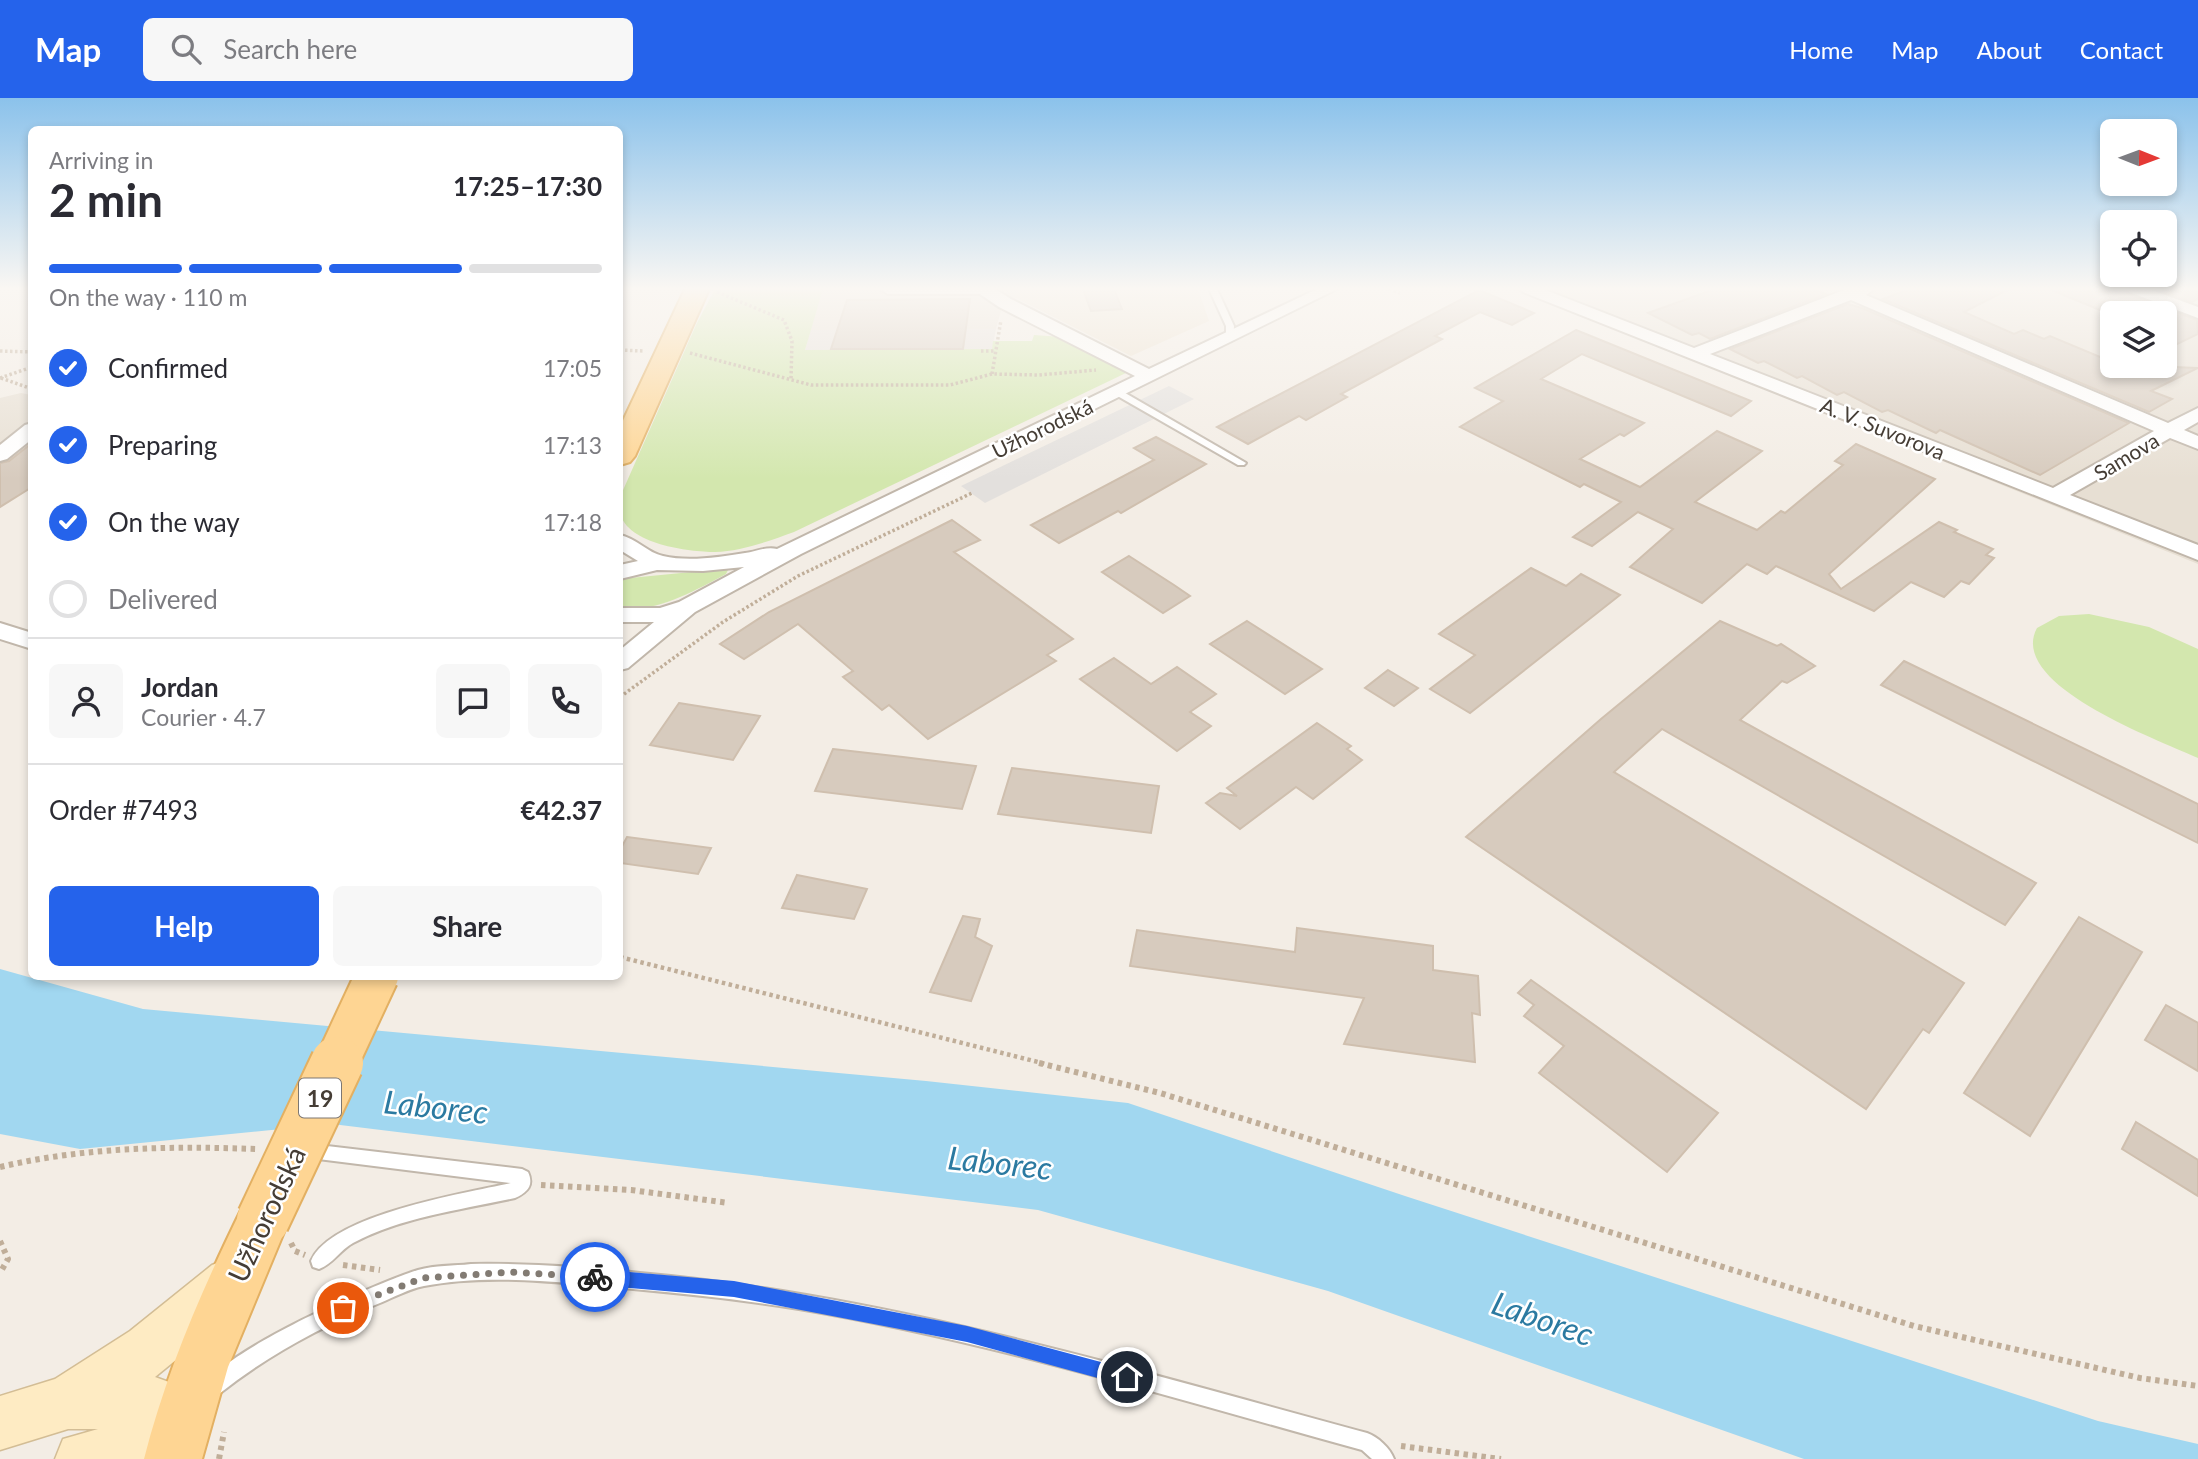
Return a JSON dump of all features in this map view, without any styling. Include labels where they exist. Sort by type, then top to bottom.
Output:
[{"type":"main road","points":[[623,450],[668,353]]},
{"type":"main road","name":"Užhorodská","points":[[178,1436],[236,1278],[375,980]]},
{"type":"main road","points":[[0,1423],[68,1402],[149,1350],[236,1278]]},
{"type":"main road","points":[[68,1402],[147,1401],[178,1436],[131,1451],[83,1459]]},
{"type":"street","points":[[1102,353],[1149,376]]},
{"type":"street","name":"Užhorodská","points":[[623,660],[687,607],[793,549],[1199,353]]},
{"type":"street","name":"A. V. Suvorova","points":[[1691,353],[2198,553]]},
{"type":"street","points":[[1695,354],[1699,353]]},
{"type":"street","points":[[1994,353],[2198,443]]},
{"type":"street","name":"Samova","points":[[2054,496],[2198,414]]},
{"type":"street","points":[[0,455],[28,432]]},
{"type":"street","name":"Užhorodská","points":[[623,543],[657,562]]},
{"type":"street","name":"Užhorodská","points":[[623,571],[657,562],[702,564],[746,560],[793,549]]},
{"type":"street","name":"Užhorodská","points":[[623,615],[661,615],[687,607]]},
{"type":"street","points":[[0,631],[28,640]]},
{"type":"lane","points":[[1117,392],[1241,463]]},
{"type":"lane","points":[[310,1151],[522,1177],[523,1184],[514,1190],[401,1215],[345,1238],[319,1261]]},
{"type":"lane","points":[[178,1436],[237,1368],[343,1308],[423,1278],[511,1272],[676,1282],[734,1289],[967,1334],[1367,1442],[1385,1459]]},
{"type":"path","points":[[680,353],[691,353],[811,385],[950,385],[992,374],[1083,372],[1126,365]]},
{"type":"path","points":[[791,379],[792,353]]},
{"type":"path","points":[[992,374],[995,353]]},
{"type":"path","points":[[0,378],[28,368]]},
{"type":"path","points":[[0,378],[28,388]]},
{"type":"path","points":[[623,695],[723,622],[798,576],[972,493]]},
{"type":"path","points":[[623,958],[1160,1093],[1914,1326],[2140,1378],[2198,1386]]},
{"type":"path","points":[[0,1167],[27,1160],[155,1145],[310,1151]]},
{"type":"path","points":[[523,1184],[631,1190],[729,1203]]},
{"type":"path","points":[[0,1241],[8,1259],[0,1273]]},
{"type":"path","points":[[1367,1442],[1501,1459]]},
{"type":"shaded area","points":[[1672,353],[2100,353],[2100,378],[2177,378],[2177,353],[2198,353],[2198,564]]},
{"type":"shaded area","points":[[1169,386],[1194,399],[985,503],[961,486]]},
{"type":"shaded area","points":[[21,393],[28,394],[28,482],[0,477],[0,398]]},
{"type":"green space","points":[[684,353],[1091,353],[1128,372],[794,532],[735,550],[704,552],[675,548],[646,539],[625,524],[623,490]]},
{"type":"green space","points":[[728,570],[726,574],[675,599],[634,609],[623,608],[623,579]]},
{"type":"green space","points":[[2089,614],[2149,627],[2198,649],[2198,758],[2092,708],[2065,690],[2044,670],[2034,649],[2037,628],[2059,616]]},
{"type":"water","name":"Laborec","points":[[0,969],[28,977],[28,980],[39,980],[143,1009],[926,1081],[1128,1103],[2098,1421],[2198,1444],[2198,1459],[1804,1459],[1328,1291],[1038,1210],[332,1124],[80,1149],[0,1134]]},
{"type":"building","points":[[1359,353],[1417,353],[1341,394],[1347,397],[1306,420],[1299,416],[1248,444],[1217,427]]},
{"type":"building","points":[[1537,353],[1631,353],[1751,401],[1731,416],[1582,354],[1541,379],[1644,423],[1624,436],[1620,434],[1580,459],[1640,487],[1717,431],[1762,451],[1695,502],[1757,530],[1781,511],[1785,513],[1843,465],[1835,461],[1856,444],[1935,479],[1829,574],[1841,589],[1939,522],[1957,530],[1954,532],[1993,549],[1986,555],[1994,558],[1969,584],[1961,581],[1944,597],[1911,582],[1874,611],[1776,566],[1767,574],[1747,564],[1702,603],[1630,567],[1673,529],[1638,512],[1592,546],[1573,537],[1621,502],[1584,484],[1580,487],[1460,427],[1503,401],[1475,388]]},
{"type":"building","points":[[1737,353],[1965,353],[2129,423],[2040,475],[1940,430],[1936,433],[1888,410],[1882,412],[1844,392],[1837,395],[1802,376],[1797,378],[1764,361],[1758,363]]},
{"type":"building","points":[[2009,353],[2089,353],[2100,357],[2100,378],[2177,378],[2177,367],[2198,368],[2151,391],[2172,399],[2149,412]]},
{"type":"building","points":[[1156,437],[1206,464],[1121,513],[1118,511],[1059,543],[1031,525],[1154,460],[1134,448]]},
{"type":"building","points":[[28,446],[28,490],[0,507],[0,463],[9,461]]},
{"type":"building","points":[[952,520],[980,540],[954,552],[1073,639],[1047,655],[1056,661],[928,739],[889,705],[882,710],[843,677],[853,671],[798,624],[744,659],[720,644],[769,612]]},
{"type":"building","points":[[1129,556],[1190,596],[1163,613],[1102,572]]},
{"type":"building","points":[[1531,568],[1566,586],[1581,574],[1620,595],[1470,713],[1430,689],[1475,655],[1439,634]]},
{"type":"building","points":[[1247,621],[1322,669],[1285,694],[1210,644]]},
{"type":"building","points":[[1720,621],[1777,646],[1781,644],[1815,666],[1787,683],[1782,681],[1740,720],[2036,883],[2005,925],[1662,729],[1614,772],[1964,983],[1929,1033],[1923,1029],[1866,1109],[1466,837],[1601,719]]},
{"type":"building","points":[[1114,658],[1151,684],[1177,667],[1216,694],[1190,712],[1211,726],[1177,751],[1080,679]]},
{"type":"building","points":[[1904,661],[2198,804],[2198,843],[1881,685]]},
{"type":"building","points":[[1388,670],[1418,688],[1394,706],[1365,688]]},
{"type":"building","points":[[679,703],[760,716],[733,760],[650,745]]},
{"type":"building","points":[[1317,723],[1351,746],[1347,749],[1362,760],[1313,799],[1296,787],[1240,829],[1206,803],[1220,793],[1237,796],[1227,788]]},
{"type":"building","points":[[833,749],[976,766],[962,809],[815,791]]},
{"type":"building","points":[[1012,768],[1159,786],[1151,833],[998,814]]},
{"type":"building","points":[[627,837],[711,848],[698,874],[623,863],[623,844]]},
{"type":"building","points":[[797,875],[867,889],[854,919],[782,908]]},
{"type":"building","points":[[963,916],[980,919],[975,937],[992,946],[971,1001],[930,992]]},
{"type":"building","points":[[2079,917],[2142,952],[2030,1136],[1964,1093]]},
{"type":"building","points":[[1297,928],[1433,946],[1433,970],[1478,976],[1480,1015],[1472,1013],[1475,1062],[1344,1044],[1364,998],[1130,966],[1137,930],[1295,952]]},
{"type":"building","points":[[1531,980],[1718,1113],[1667,1172],[1539,1073],[1564,1046],[1524,1016],[1534,1005],[1518,993]]},
{"type":"building","points":[[2166,1005],[2198,1023],[2198,1071],[2145,1040]]},
{"type":"building","points":[[2136,1122],[2198,1160],[2198,1196],[2122,1149]]},
{"type":"way so far","points":[[343,1308],[423,1278],[511,1272],[595,1277]]},
{"type":"route","points":[[595,1277],[734,1289],[967,1334],[1127,1377]]}]
